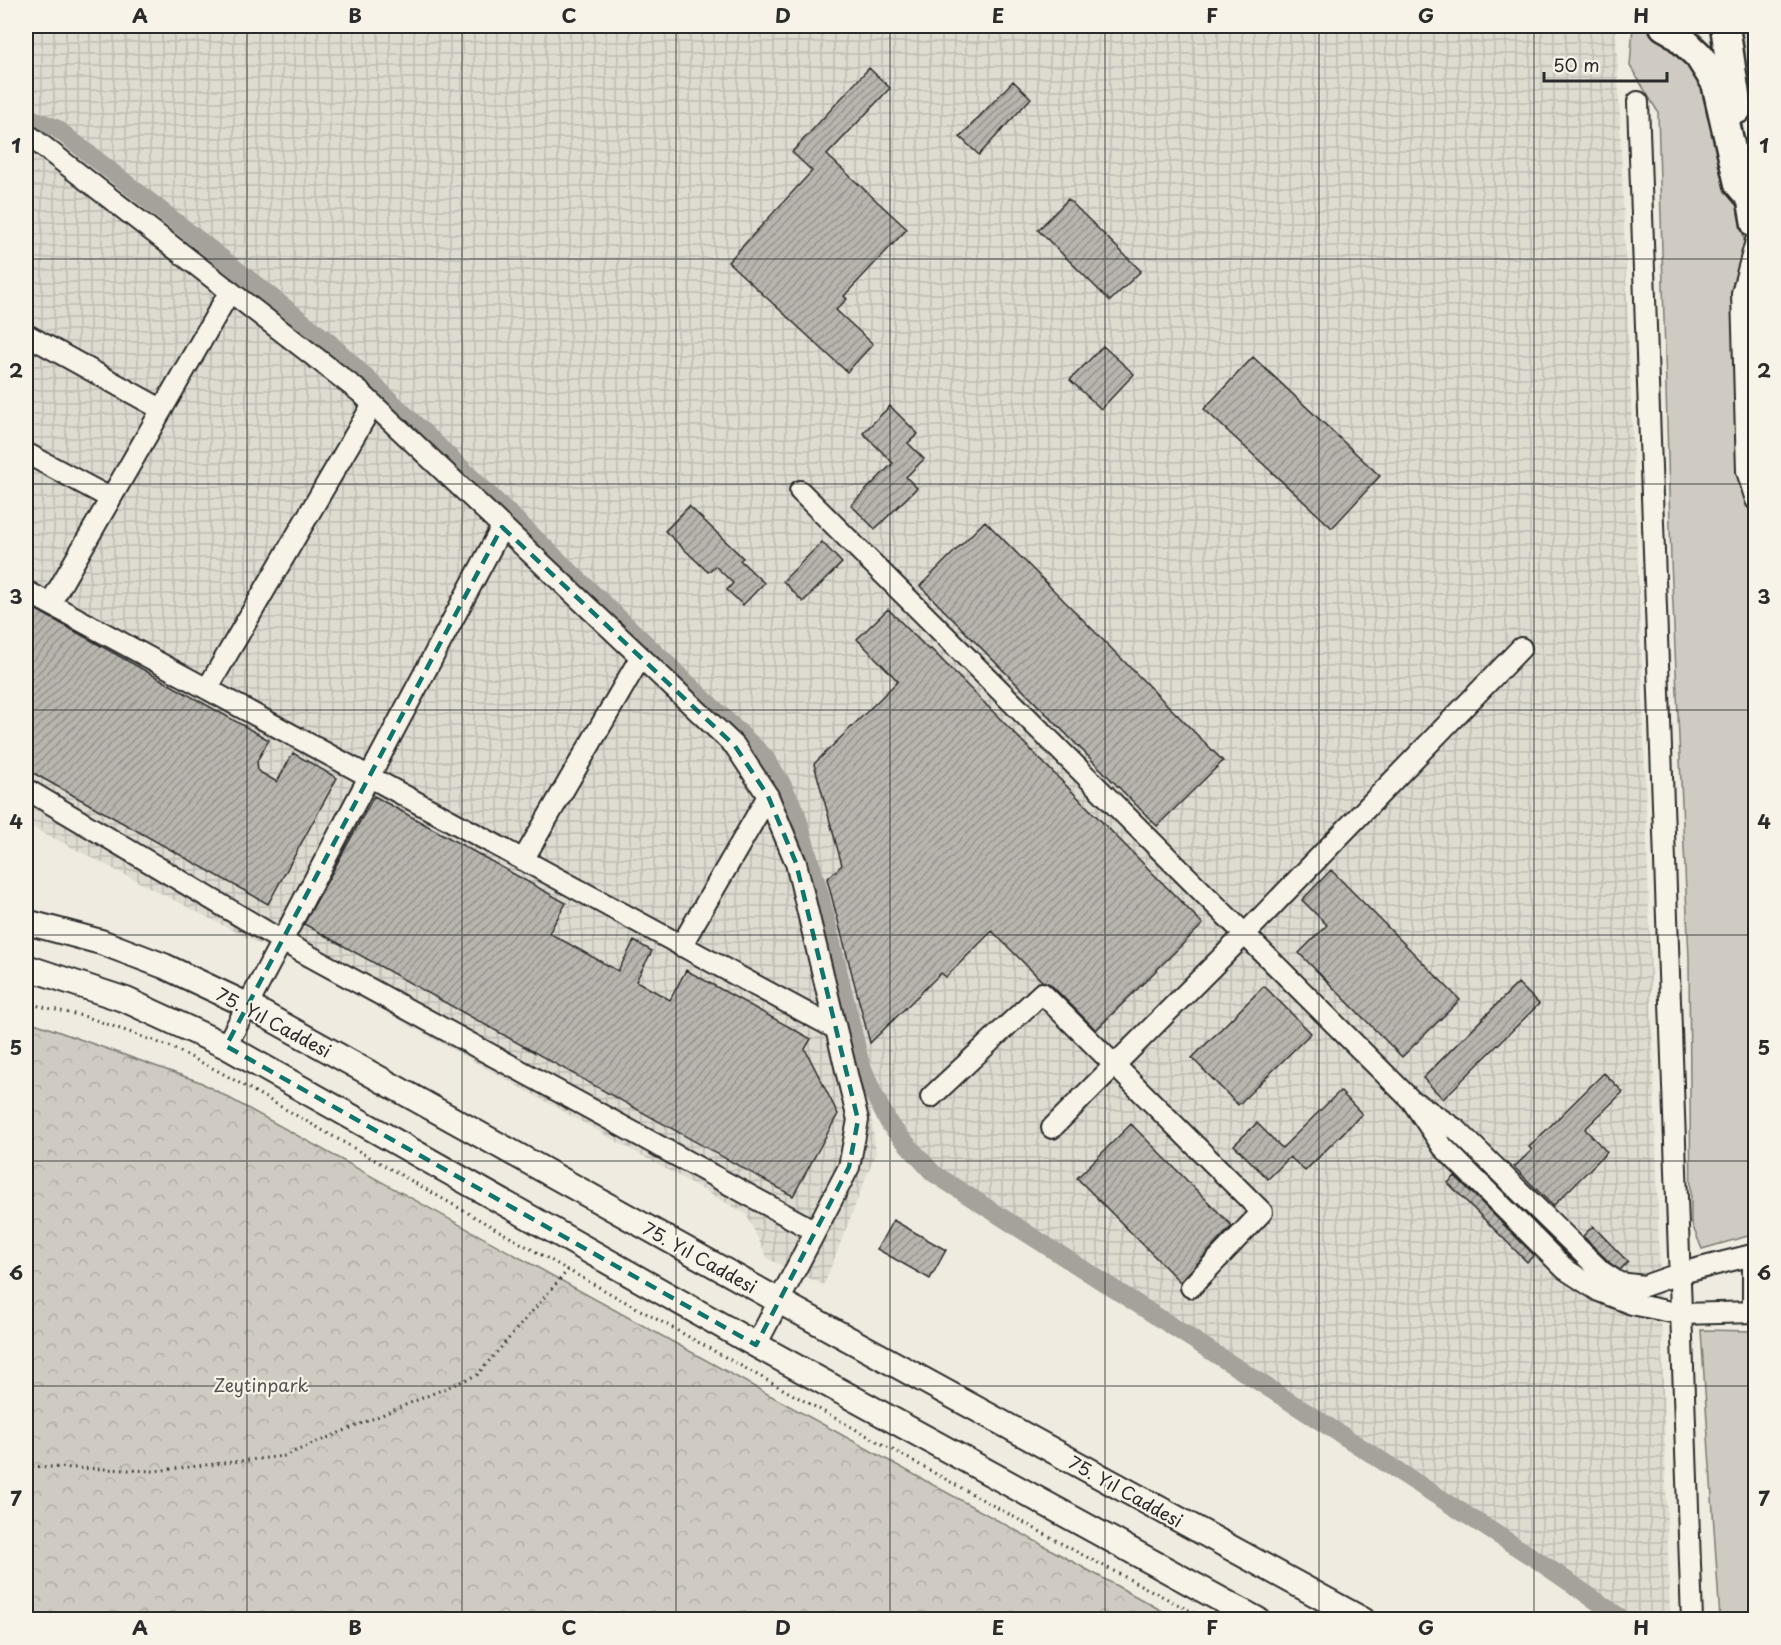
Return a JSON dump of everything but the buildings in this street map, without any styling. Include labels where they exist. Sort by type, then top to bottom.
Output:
[{"type":"highway","points":[[1664,26],[1673,31],[1699,56],[1716,83],[1739,184],[1753,211]]},
{"type":"highway","points":[[1725,26],[1753,211]]},
{"type":"main road","name":"75. Yıl Caddesi","points":[[26,922],[101,942],[164,966],[247,1005],[778,1301],[1363,1620]]},
{"type":"main road","points":[[26,967],[126,1000],[226,1046],[756,1345],[1258,1620]]},
{"type":"street","points":[[1638,102],[1692,1620]]},
{"type":"street","points":[[26,136],[31,137],[373,404],[639,658],[735,746],[768,796],[796,863],[858,1120],[849,1167],[756,1345]]},
{"type":"street","points":[[1755,241],[1742,293],[1747,471],[1755,500]]},
{"type":"street","points":[[50,604],[230,291]]},
{"type":"street","points":[[26,336],[161,409]]},
{"type":"street","points":[[207,689],[373,404]]},
{"type":"street","points":[[26,453],[110,498]]},
{"type":"street","points":[[800,491],[1412,1101],[1457,1130],[1602,1272],[1613,1288],[1632,1304],[1681,1314],[1754,1312],[1754,1255],[1681,1273],[1644,1286],[1613,1288]]},
{"type":"street","points":[[226,1046],[502,527]]},
{"type":"street","points":[[26,591],[836,1029]]},
{"type":"street","points":[[1052,1128],[1245,934],[1521,648]]},
{"type":"street","points":[[523,860],[639,658]]},
{"type":"street","points":[[26,789],[282,941],[814,1231]]},
{"type":"street","points":[[681,946],[768,796]]},
{"type":"street","points":[[931,1097],[1042,993],[1262,1212],[1191,1287]]},
{"type":"path","points":[[26,1003],[87,1017],[171,1047],[220,1072],[568,1270],[1077,1552],[1208,1620]]},
{"type":"path","points":[[26,1466],[154,1472],[284,1456],[477,1375],[568,1270]]},
{"type":"highlighted area","points":[[502,527],[735,746],[768,796],[796,863],[858,1120],[849,1167],[756,1345],[226,1046]]},
{"type":"shaded area","points":[[26,26],[1616,26],[1642,674],[1670,1619],[1625,1619],[910,1153],[869,1099],[876,1152],[824,1285],[768,1259],[746,1214],[327,979],[26,825]]},
{"type":"green space","points":[[1633,26],[1656,29],[1709,88],[1742,227],[1755,309],[1755,1234],[1702,1249],[1691,1222],[1689,958],[1671,561],[1658,112],[1630,66]]},
{"type":"green space","points":[[1739,26],[1755,26],[1755,113]]},
{"type":"green space","name":"Zeytinpark","points":[[26,1020],[200,1082],[1177,1619],[26,1619]]},
{"type":"green space","points":[[1701,1330],[1755,1331],[1755,1619],[1720,1619]]},
{"type":"waterway","points":[[26,116],[56,128],[329,342],[764,756],[781,782],[796,812],[821,898],[860,1061],[873,1093],[890,1125],[933,1173],[1540,1562],[1624,1620]]}]
